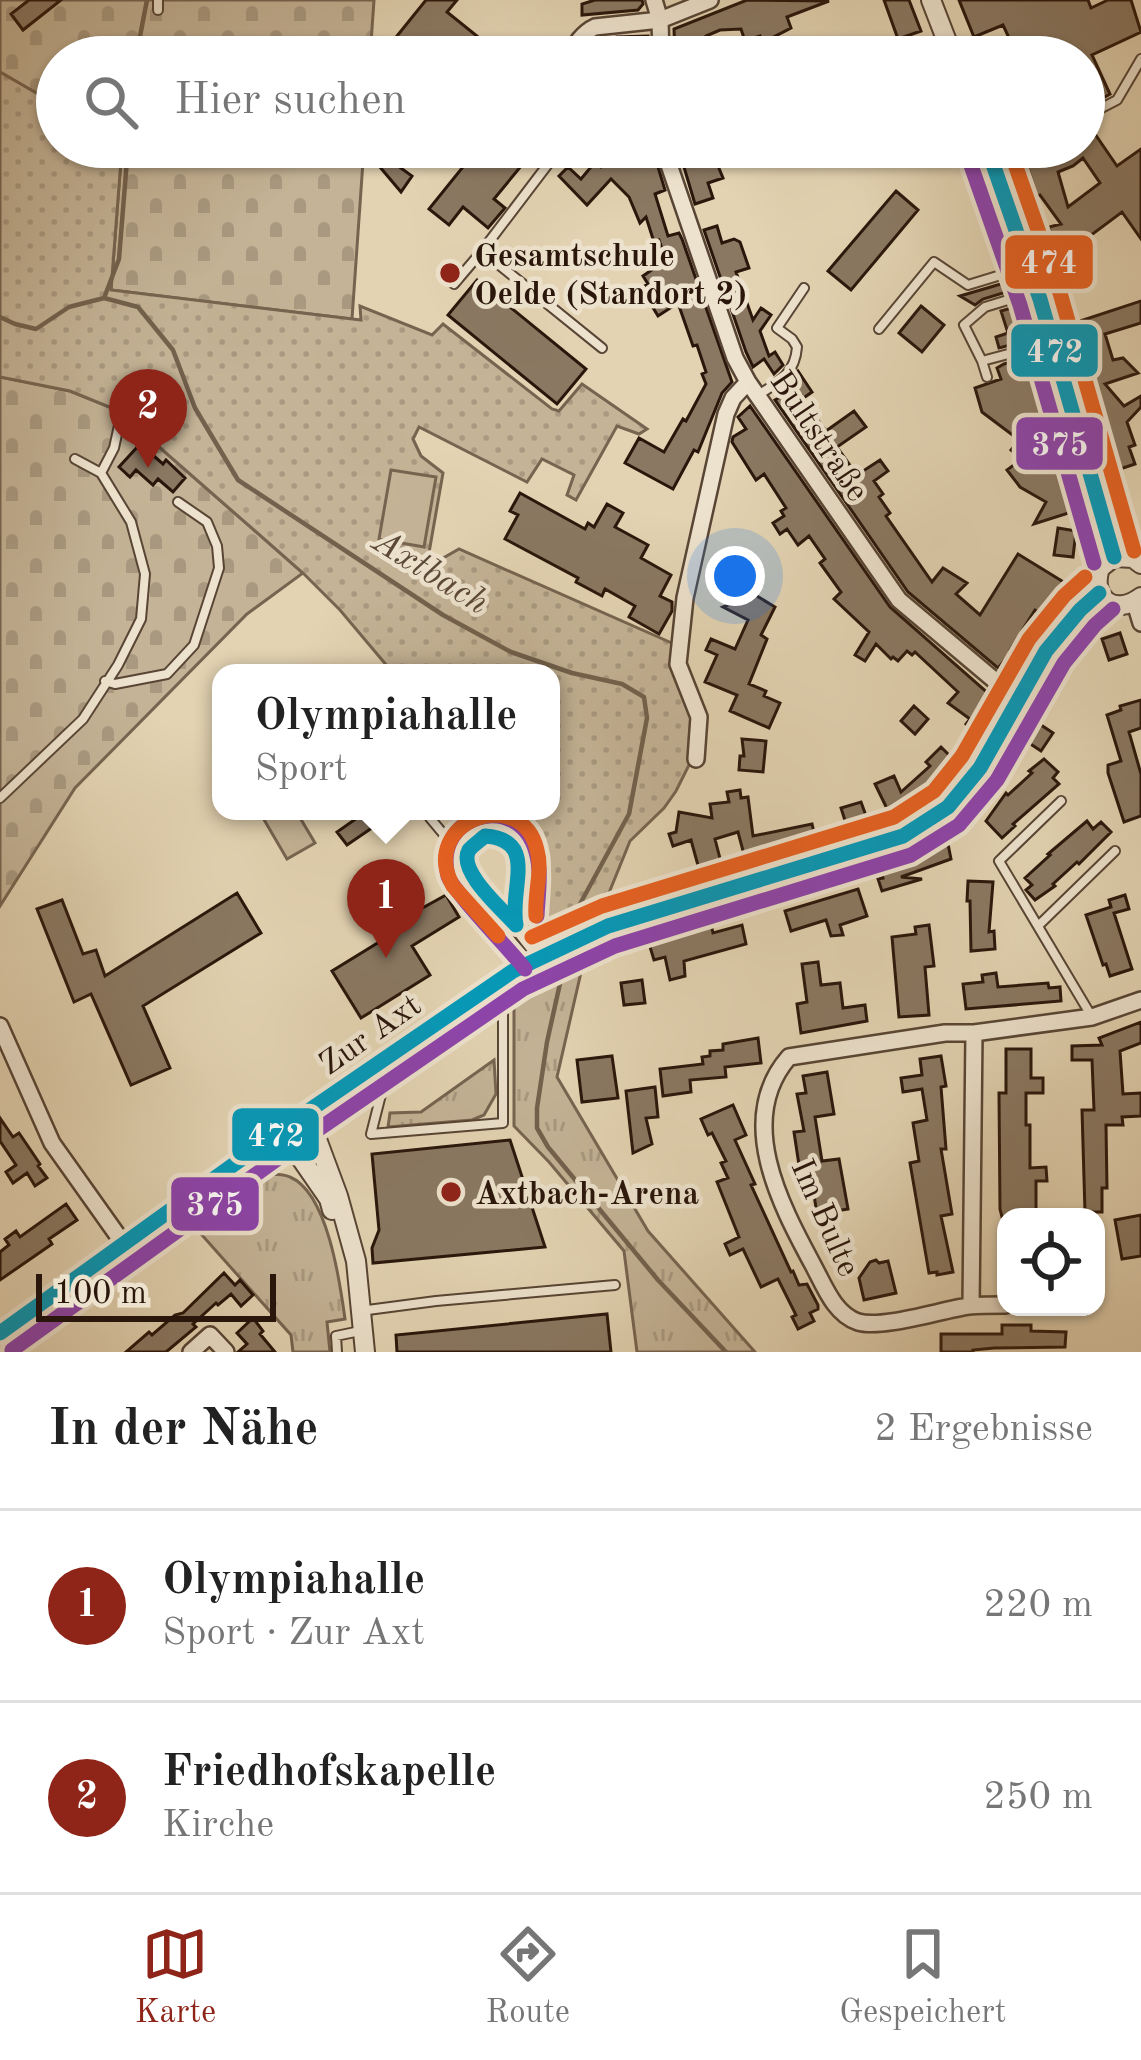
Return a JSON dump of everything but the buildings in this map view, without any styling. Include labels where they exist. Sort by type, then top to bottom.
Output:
[{"type":"street","points":[[654,0],[660,36]]},
{"type":"street","points":[[583,36],[595,27],[660,20],[710,0]]},
{"type":"street","points":[[931,0],[945,36]]},
{"type":"street","name":"Bultstraße","points":[[670,168],[735,358],[753,389],[898,600],[1018,700]]},
{"type":"street","points":[[996,168],[1114,556]]},
{"type":"street","points":[[697,759],[699,717],[678,664],[685,598],[725,414],[733,398],[753,389]]},
{"type":"street","points":[[1141,564],[1114,556],[1096,576],[1099,593],[1109,603],[1122,607],[1138,600],[1141,623]]},
{"type":"street","name":"Zur Axt","points":[[0,1333],[129,1250],[304,1114],[493,984],[549,952],[592,933],[903,836],[932,820],[966,789],[1060,631],[1099,593]]},
{"type":"street","points":[[515,922],[518,859],[514,845],[506,838],[485,836],[467,856],[469,872],[515,922],[549,952]]},
{"type":"street","name":"Im Bulte","points":[[997,1305],[862,1324],[846,1316],[833,1302],[782,1208],[768,1168],[764,1110],[776,1072],[789,1057],[1092,1017],[1141,1000]]},
{"type":"street","points":[[0,1026],[52,1143],[129,1250]]},
{"type":"street","points":[[971,1306],[974,1034]]},
{"type":"street","points":[[304,1114],[338,1196],[356,1261],[365,1352]]},
{"type":"street","points":[[282,1131],[328,1199],[360,1312]]},
{"type":"street","points":[[191,1352],[210,1335],[226,1352]]},
{"type":"lane","points":[[1105,106],[1117,100],[1141,59]]},
{"type":"lane","points":[[454,284],[545,168]]},
{"type":"lane","points":[[482,251],[602,348]]},
{"type":"lane","points":[[879,328],[934,262],[968,285],[1028,267]]},
{"type":"lane","points":[[753,389],[785,378],[793,368],[797,347],[777,328],[804,288]]},
{"type":"lane","points":[[987,377],[964,325],[985,307],[1036,292]]},
{"type":"lane","points":[[982,361],[1051,342]]},
{"type":"lane","points":[[101,473],[114,448],[123,407]]},
{"type":"lane","points":[[0,798],[83,719],[141,619],[145,574],[131,522],[101,473],[75,459]]},
{"type":"lane","points":[[105,681],[115,684],[167,674],[194,645],[219,568],[217,546],[207,522],[178,502]]},
{"type":"lane","points":[[1061,801],[999,861],[1092,1017]]},
{"type":"lane","points":[[432,820],[467,856]]},
{"type":"lane","points":[[1038,926],[1115,851]]},
{"type":"lane","points":[[379,1063],[385,1079],[371,1134],[502,1123],[503,1001],[493,984]]},
{"type":"lane","points":[[337,1352],[336,1336],[360,1312],[615,1285]]},
{"type":"green space","points":[[0,0],[374,0],[371,36],[36,36],[36,93],[0,72]]},
{"type":"green space","points":[[0,72],[36,93],[36,168],[120,168],[111,290],[361,320],[360,306],[432,335],[443,324],[552,409],[559,411],[582,384],[647,429],[639,434],[617,426],[576,500],[567,495],[574,475],[542,459],[527,482],[419,427],[413,439],[421,456],[443,473],[427,564],[459,549],[674,644],[694,716],[692,759],[664,808],[630,841],[602,910],[544,934],[528,912],[532,859],[524,840],[525,820],[560,820],[560,664],[385,664],[303,573],[117,410],[70,391],[0,377]]},
{"type":"green space","points":[[120,168],[363,168],[352,319],[111,290]]},
{"type":"green space","points":[[0,377],[70,391],[117,410],[303,573],[247,614],[75,788],[0,906]]},
{"type":"green space","points":[[391,470],[436,477],[424,547],[379,539]]},
{"type":"green space","points":[[264,820],[301,820],[315,843],[287,859]]},
{"type":"green space","points":[[585,955],[557,1077],[648,1231],[755,1352],[637,1352],[624,1251],[514,1126],[514,997]]},
{"type":"green space","points":[[494,1060],[496,1094],[484,1115],[388,1127],[390,1113],[421,1112]]},
{"type":"green space","points":[[271,1174],[288,1176],[303,1186],[330,1240],[345,1319],[327,1322],[330,1352],[293,1352],[291,1335],[193,1225],[244,1181]]},
{"type":"waterway","points":[[140,36],[147,0]]},
{"type":"waterway","points":[[104,298],[119,259],[126,168]]},
{"type":"waterway","name":"Axtbach","points":[[0,317],[36,329],[69,307],[104,298],[138,307],[173,350],[195,408],[238,480],[443,615],[511,652],[546,664]]},
{"type":"waterway","name":"Axtbach","points":[[560,669],[622,684],[644,697],[647,718],[629,814],[580,904],[571,935]]},
{"type":"waterway","name":"Axtbach","points":[[567,952],[547,1042],[537,1128],[658,1280],[726,1352]]},
{"type":"transit line","name":"375","points":[[972,168],[1020,305],[1094,563]]},
{"type":"transit line","name":"472","points":[[994,168],[1040,299],[1114,557]]},
{"type":"transit line","name":"474","points":[[1016,168],[1060,293],[1134,551]]},
{"type":"transit line","name":"474","points":[[532,937],[602,906],[894,817],[934,791],[962,756],[1029,639],[1085,577]]},
{"type":"transit line","name":"472","points":[[0,1333],[304,1114],[513,971],[608,926],[903,836],[948,807],[980,768],[1046,651],[1099,593]]},
{"type":"transit line","name":"375","points":[[12,1350],[523,989],[615,946],[911,855],[959,825],[997,780],[1064,663],[1113,609]]},
{"type":"transit line","name":"474","points":[[474,820],[449,844],[446,863],[453,886],[498,936]]},
{"type":"transit line","name":"375","points":[[475,820],[453,837],[446,855],[448,876],[525,969]]},
{"type":"transit line","name":"375","points":[[510,820],[527,833],[536,852],[537,916]]},
{"type":"transit line","name":"474","points":[[513,820],[528,830],[539,858],[536,916]]},
{"type":"transit line","name":"472","points":[[485,836],[502,839],[517,856],[516,925],[469,868],[469,850],[485,836]]},
{"type":"place","name":"Gesamtschule Oelde (Standort 2)","points":[[450,273]]},
{"type":"place","name":"Friedhofskapelle","points":[[148,468]]},
{"type":"place","name":"Olympiahalle","points":[[386,958]]},
{"type":"place","name":"Axtbach-Arena","points":[[451,1192]]}]
